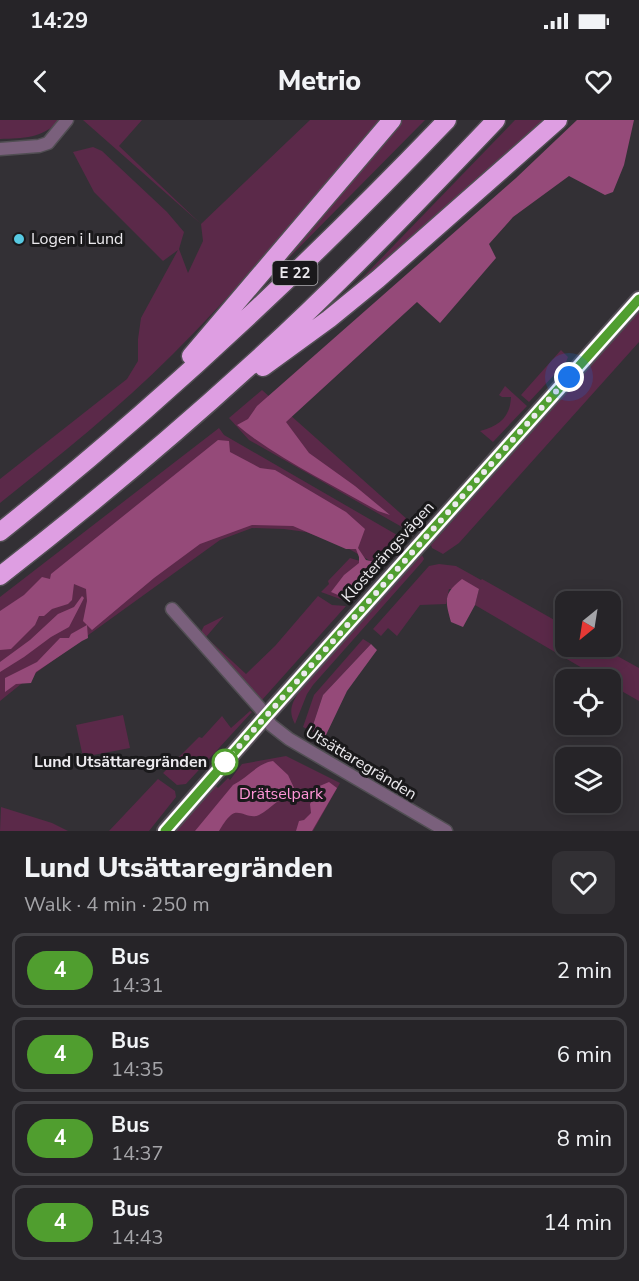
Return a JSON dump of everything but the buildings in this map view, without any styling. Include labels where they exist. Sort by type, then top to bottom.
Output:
[{"type":"highway","points":[[137,418],[392,120]]},
{"type":"highway","name":"E 22","points":[[0,532],[137,418],[258,310],[367,204],[447,120]]},
{"type":"highway","name":"E 22","points":[[0,576],[71,521],[252,364],[394,227],[496,120]]},
{"type":"highway","points":[[195,414],[329,320],[558,120]]},
{"type":"street","points":[[0,149],[39,146],[53,140],[67,120]]},
{"type":"street","name":"Klosterängsvägen","points":[[165,831],[639,299]]},
{"type":"street","name":"Utsättaregränden","points":[[172,609],[281,733],[440,830]]},
{"type":"green space","points":[[0,120],[59,120],[39,134],[25,138],[0,139]]},
{"type":"green space","points":[[83,120],[142,120],[119,146],[201,224]]},
{"type":"green space","points":[[310,120],[383,120],[254,268],[173,354],[110,412],[0,503],[0,479],[127,379],[138,361],[141,318],[178,250],[163,261],[94,192],[73,152],[93,147],[102,151],[167,212],[184,232],[179,249],[188,273],[203,241],[201,224]]},
{"type":"green space","points":[[402,120],[425,120],[266,281]]},
{"type":"green space","points":[[515,120],[546,120],[340,301]]},
{"type":"green space","points":[[577,120],[634,120],[624,165],[613,192],[605,195],[569,176],[513,217],[489,244],[496,258],[440,323],[417,302],[286,422],[309,453],[390,515],[378,511],[287,460],[237,425],[248,419],[257,406],[516,178]]},
{"type":"green space","points":[[639,312],[639,342],[459,543],[443,554],[432,548],[431,545]]},
{"type":"green space","points":[[561,350],[568,357],[566,362],[529,402],[521,395]]},
{"type":"green space","points":[[505,386],[527,406],[493,442],[480,431],[493,427],[506,416],[511,397],[499,395]]},
{"type":"green space","points":[[262,390],[417,528],[412,533],[249,440],[229,418]]},
{"type":"green space","points":[[219,428],[224,435],[404,539],[381,567],[342,545],[306,532],[252,528],[220,540],[0,701],[0,597]]},
{"type":"green space","points":[[218,440],[229,441],[230,452],[260,468],[275,470],[346,512],[365,529],[358,548],[366,560],[380,563],[378,571],[350,600],[331,592],[344,575],[359,563],[356,549],[346,549],[293,526],[252,525],[200,544],[154,578],[92,630],[83,621],[87,601],[86,589],[74,584],[72,600],[68,604],[52,609],[44,616],[39,616],[35,625],[11,649],[0,650],[0,611],[24,595],[42,577],[50,579],[51,574]]},
{"type":"green space","points":[[422,555],[424,559],[422,562],[313,685],[295,724],[291,710],[302,688]]},
{"type":"green space","points":[[350,558],[373,565],[377,571],[351,603],[321,592],[329,584],[328,581]]},
{"type":"green space","points":[[439,564],[456,566],[555,620],[555,652],[475,605],[479,589],[449,589],[446,604],[420,605],[397,636],[388,628],[381,636],[373,629],[429,566]]},
{"type":"green space","points":[[462,579],[479,589],[475,605],[463,627],[451,622],[447,603],[451,589]]},
{"type":"green space","points":[[82,596],[84,598],[69,627],[0,672],[0,662],[30,640],[58,614],[74,607]]},
{"type":"green space","points":[[318,596],[332,605],[346,606],[262,700],[200,634],[204,626],[224,616],[206,637],[246,674],[275,646]]},
{"type":"green space","points":[[87,625],[88,638],[36,672],[31,683],[16,684],[5,692],[5,678],[37,662],[60,638],[69,638],[71,634]]},
{"type":"green space","points":[[363,639],[371,644],[323,695],[311,731],[303,727],[314,695]]},
{"type":"green space","points":[[371,644],[377,650],[347,691],[325,737],[311,731],[323,695]]},
{"type":"green space","points":[[564,657],[619,657],[639,668],[639,701],[621,691],[621,669],[584,669]]},
{"type":"green space","points":[[250,711],[252,712],[186,784],[177,785],[163,773],[199,737],[202,738],[222,716],[231,728]]},
{"type":"green space","points":[[123,715],[130,748],[83,757],[76,725]]},
{"type":"green space","name":"Drätselpark","points":[[286,756],[340,783],[313,831],[175,831],[215,785],[218,788],[228,778],[230,780],[242,764]]},
{"type":"green space","points":[[273,761],[288,775],[295,790],[259,815],[234,813],[227,818],[219,831],[195,831],[233,785],[262,765]]},
{"type":"green space","points":[[158,779],[175,791],[176,797],[149,831],[109,831]]},
{"type":"green space","points":[[329,782],[337,788],[312,831],[296,831],[299,821],[304,820],[311,813],[310,804],[315,796],[315,788]]},
{"type":"green space","points":[[1,807],[52,823],[68,831],[0,831]]},
{"type":"bus line","name":"4","points":[[165,831],[639,299]]},
{"type":"place","name":"Logen i Lund","points":[[19,239]]},
{"type":"place","name":"Lund Utsättaregränden","points":[[225,762]]},
{"type":"route","points":[[225,762],[569,377]]}]
